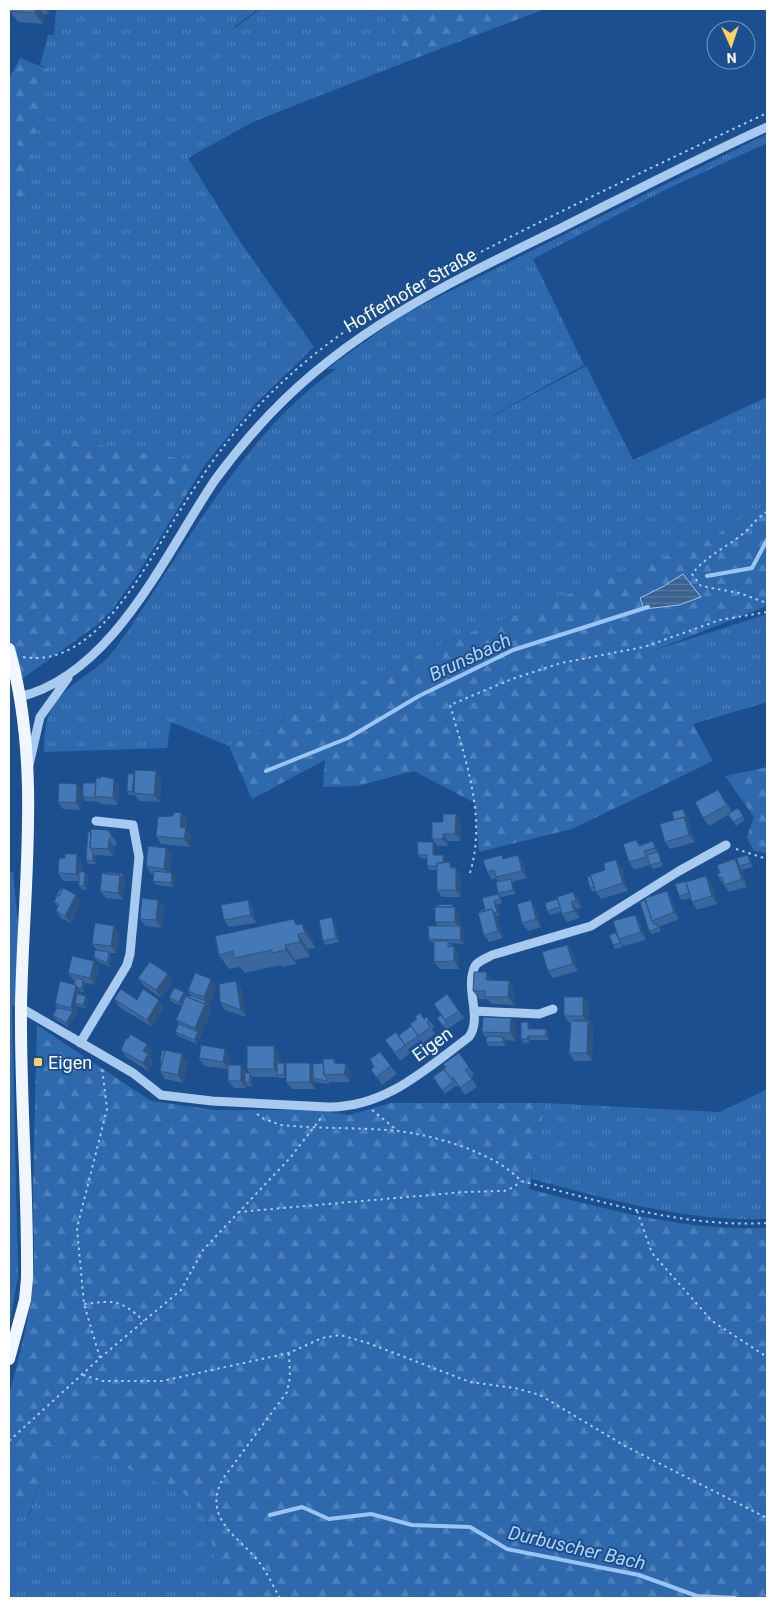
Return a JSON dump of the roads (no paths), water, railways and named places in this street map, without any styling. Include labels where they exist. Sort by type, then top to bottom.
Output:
[{"type":"main road","points":[[9,1359],[25,1300],[26,1278],[21,1008],[29,767],[19,697],[10,652]]},
{"type":"street","name":"Hofferhofer Straße","points":[[19,697],[38,693],[74,670],[96,652],[127,618],[216,479],[250,435],[288,395],[342,348],[380,322],[437,290],[767,127]]},
{"type":"street","points":[[29,767],[40,717],[74,670]]},
{"type":"street","points":[[80,1043],[127,965],[130,954],[139,857],[132,825],[96,822]]},
{"type":"street","name":"Eigen","points":[[21,1008],[133,1072],[161,1094],[212,1101],[348,1107],[365,1103],[396,1090],[469,1038],[474,1030],[472,996],[475,966],[481,960],[492,955],[591,926],[687,866],[726,845]]},
{"type":"street","points":[[474,1011],[539,1014],[553,1010]]},
{"type":"waterway","name":"Brunsbach","points":[[707,576],[752,568],[767,540]]},
{"type":"waterway","name":"Brunsbach","points":[[266,771],[348,738],[419,696],[513,650],[648,607]]},
{"type":"waterway","name":"Durbuscher Bach","points":[[270,1515],[302,1507],[329,1519],[371,1514],[412,1525],[470,1527],[507,1549],[639,1575],[697,1596],[735,1598]]},
{"type":"place","name":"Eigen","points":[[38,1062]]}]
